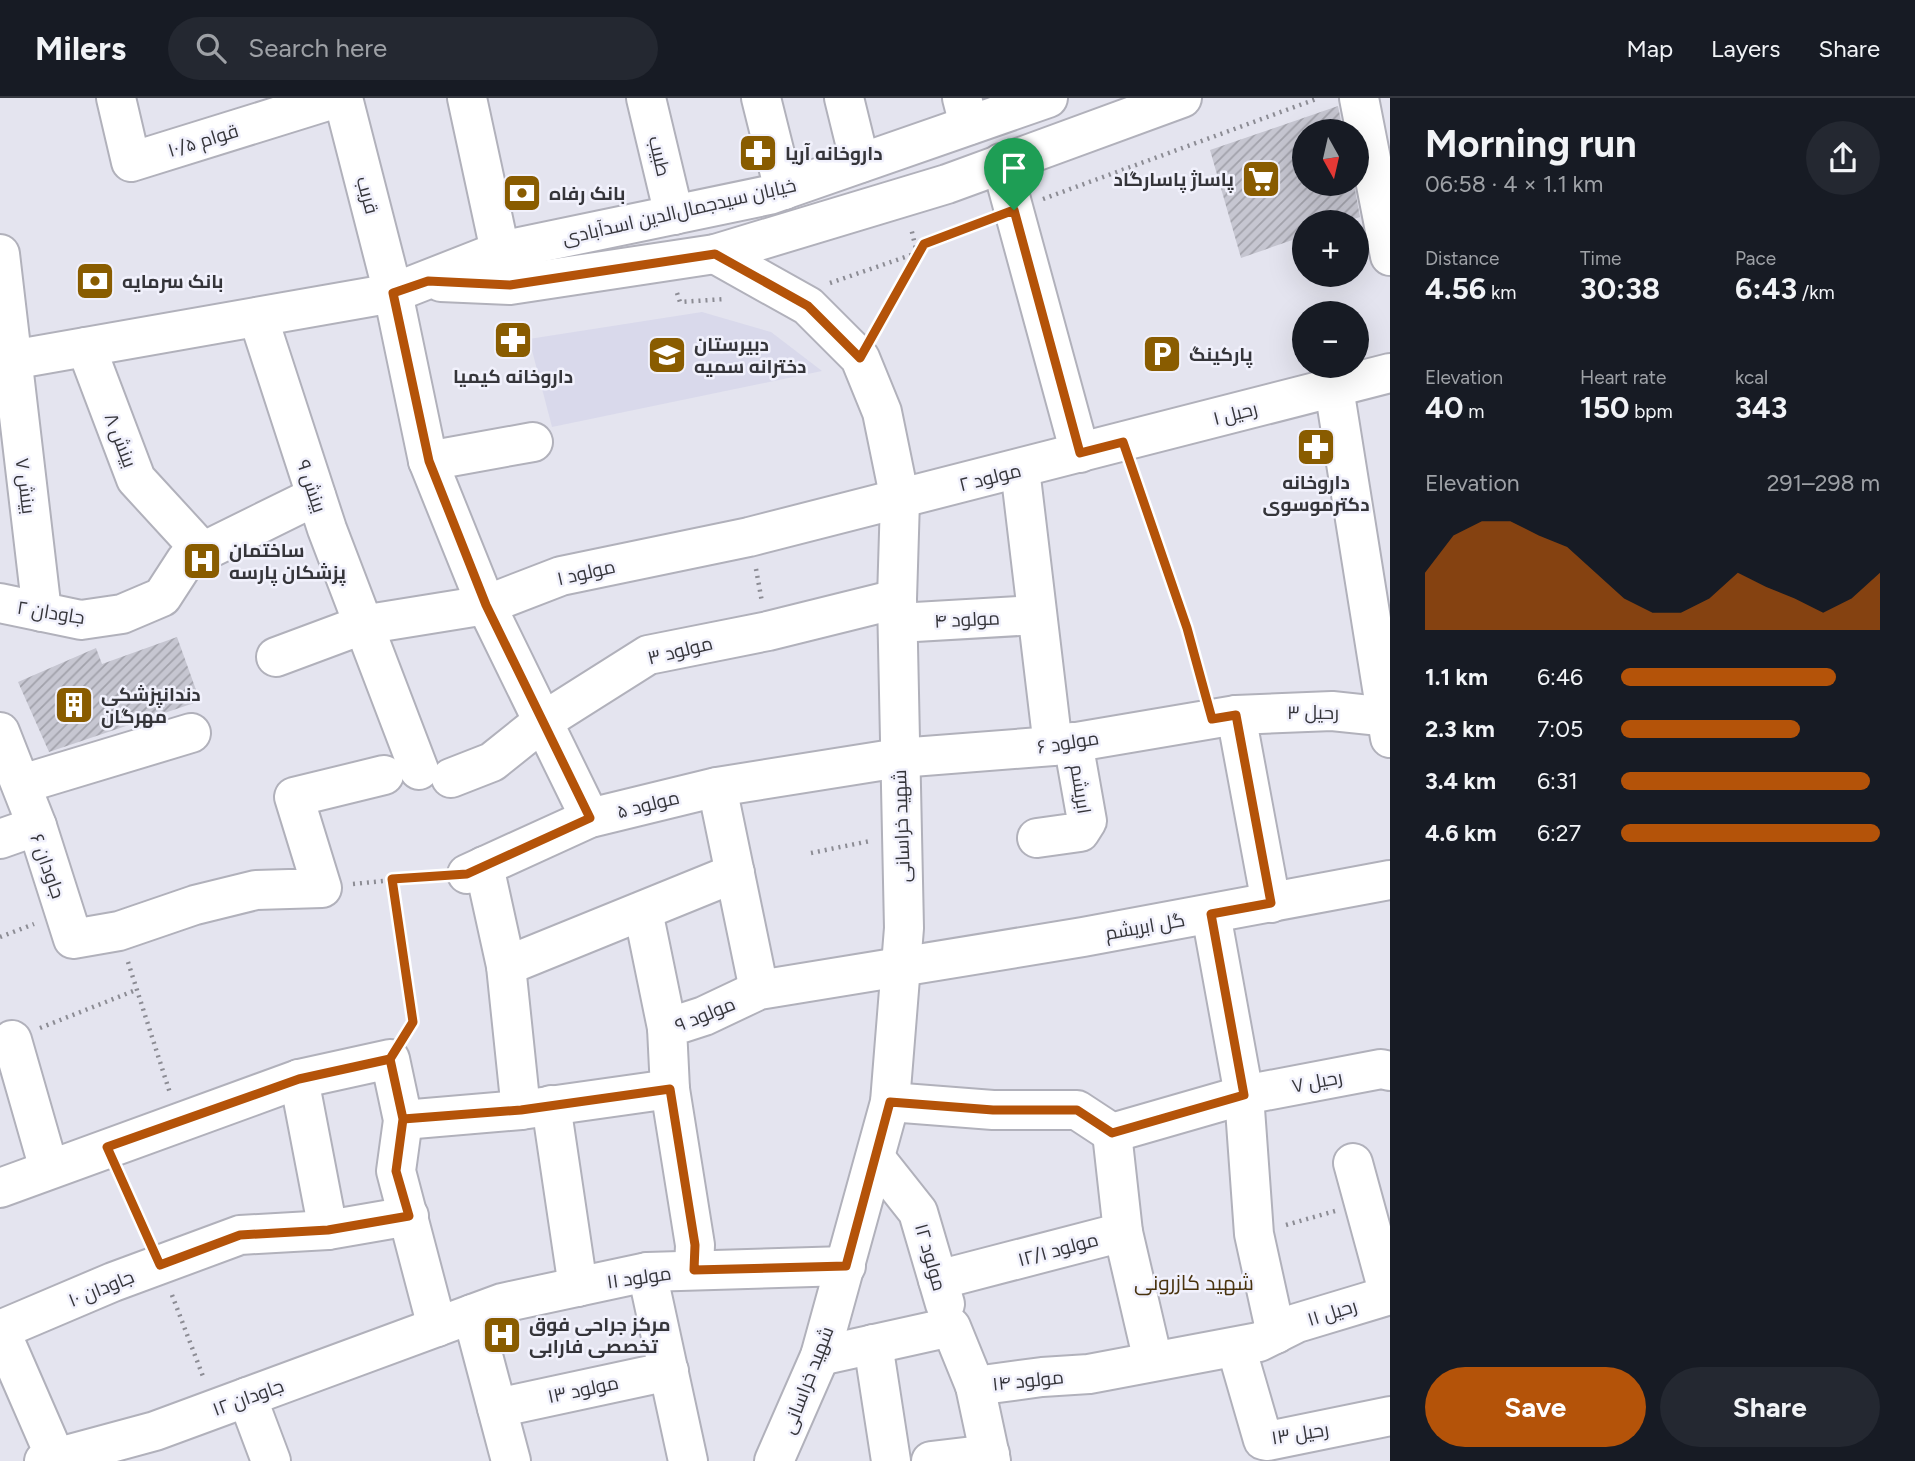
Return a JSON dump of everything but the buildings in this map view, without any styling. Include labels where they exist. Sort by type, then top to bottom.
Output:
[{"type":"street","name":"قوام ۱۰/۵","points":[[116,98],[131,162],[337,98]]},
{"type":"street","name":"قریب","points":[[343,98],[411,287],[429,461],[486,605],[590,818]]},
{"type":"street","points":[[467,98],[500,251]]},
{"type":"street","name":"طبیب","points":[[646,98],[674,215]]},
{"type":"street","points":[[761,98],[784,190]]},
{"type":"street","points":[[844,98],[860,163]]},
{"type":"street","name":"خیابان سیدجمال‌الدین اسدآبادی","points":[[411,287],[500,251],[784,190],[860,163],[965,112],[1048,98]]},
{"type":"street","name":"خیابان سیدجمال‌الدین اسدآبادی","points":[[5,361],[411,287],[510,285],[715,254],[947,184],[1182,98]]},
{"type":"street","points":[[1359,98],[1390,256]]},
{"type":"street","points":[[1002,163],[1080,453]]},
{"type":"street","name":"بینش ۷","points":[[0,254],[5,361],[43,612]]},
{"type":"street","name":"شهید خراسانی","points":[[715,254],[808,306],[860,358],[882,412],[900,500],[899,758],[904,928],[890,1102],[820,1356],[774,1461]]},
{"type":"street","name":"بینش ۹","points":[[258,317],[316,496],[418,774]]},
{"type":"street","name":"بینش ۸","points":[[86,347],[136,480],[203,552]]},
{"type":"street","name":"رحیل ۱","points":[[1080,453],[1390,373]]},
{"type":"street","points":[[1334,388],[1388,725]]},
{"type":"street","points":[[429,461],[533,442]]},
{"type":"street","name":"مولود ۲","points":[[900,500],[1080,453]]},
{"type":"street","points":[[1020,469],[1037,615],[1063,744]]},
{"type":"street","name":"جاودان ۲","points":[[0,603],[81,620],[122,614],[162,597],[186,560],[316,496]]},
{"type":"street","name":"مولود ۱","points":[[276,657],[362,625],[486,605],[561,576],[749,537],[900,500]]},
{"type":"street","name":"مولود ۴","points":[[898,611],[1037,615]]},
{"type":"street","name":"مولود ۳","points":[[322,888],[294,797],[492,762],[542,722],[648,655],[768,631],[898,611]]},
{"type":"street","name":"رحیل ۳","points":[[1224,717],[1332,711],[1369,712],[1388,725]]},
{"type":"street","points":[[1224,717],[1271,903]]},
{"type":"street","name":"مولود ۶","points":[[899,758],[1063,744],[1224,717]]},
{"type":"street","points":[[0,732],[37,826]]},
{"type":"street","points":[[22,784],[191,733]]},
{"type":"street","name":"ابریشم","points":[[1037,838],[1080,832],[1087,821],[1063,744]]},
{"type":"street","name":"مولود ۵","points":[[475,870],[590,818],[717,787],[899,758]]},
{"type":"street","points":[[717,787],[759,990]]},
{"type":"street","name":"جاودان ۶","points":[[0,839],[37,826],[73,939],[119,930]]},
{"type":"street","points":[[475,870],[506,966],[578,1287]]},
{"type":"street","points":[[506,966],[735,873]]},
{"type":"street","name":"گل ابریشم","points":[[900,969],[1390,880]]},
{"type":"street","points":[[119,930],[195,905],[256,890],[322,888]]},
{"type":"street","points":[[643,911],[667,1028]]},
{"type":"street","points":[[1211,914],[1244,1095],[1254,1234],[1276,1334]]},
{"type":"street","name":"مولود ۹","points":[[694,1270],[695,1245],[670,1089],[667,1028],[704,1016],[759,990],[900,969]]},
{"type":"street","points":[[12,1040],[49,1169]]},
{"type":"street","points":[[0,1188],[299,1079],[390,1059],[403,1119],[396,1171],[409,1216],[497,1408],[511,1461]]},
{"type":"street","name":"رحیل ۷","points":[[1112,1133],[1244,1095],[1381,1069],[1390,1071]]},
{"type":"street","points":[[299,1079],[328,1230]]},
{"type":"street","points":[[403,1119],[536,1108],[670,1089]]},
{"type":"street","points":[[890,1102],[993,1110],[1077,1110],[1112,1133]]},
{"type":"street","name":"مولود ۱۲/۱","points":[[938,1280],[1123,1232],[1112,1133]]},
{"type":"street","name":"مولود ۱۲","points":[[876,1159],[918,1212],[951,1327]]},
{"type":"street","points":[[1353,1163],[1389,1295]]},
{"type":"street","name":"جاودان ۱۰","points":[[0,1330],[240,1235],[328,1230],[409,1216]]},
{"type":"street","points":[[1123,1232],[1153,1361]]},
{"type":"street","name":"مولود ۱۱","points":[[455,1321],[502,1303],[647,1272],[846,1266]]},
{"type":"street","points":[[647,1272],[688,1461]]},
{"type":"street","name":"رحیل ۱۱","points":[[1276,1334],[1297,1323],[1389,1295]]},
{"type":"street","name":"جاودان ۱۲","points":[[52,1460],[160,1446],[231,1403],[455,1321]]},
{"type":"street","points":[[820,1356],[951,1327]]},
{"type":"street","name":"مولود ۱۴","points":[[951,1327],[975,1386],[1088,1374],[1259,1342],[1276,1334]]},
{"type":"street","points":[[0,1330],[52,1460]]},
{"type":"street","points":[[873,1344],[891,1461]]},
{"type":"street","name":"رحیل ۱۳","points":[[1236,1346],[1263,1440],[1311,1446],[1389,1422]]},
{"type":"street","name":"مولود ۱۳","points":[[497,1408],[668,1371]]},
{"type":"street","points":[[930,1461],[990,1457],[975,1386]]},
{"type":"street","points":[[231,1403],[271,1461]]},
{"type":"path","points":[[860,358],[924,244],[1318,98]]},
{"type":"path","points":[[1123,442],[1187,628],[1224,717]]},
{"type":"path","points":[[749,537],[768,631]]},
{"type":"path","points":[[811,853],[902,834]]},
{"type":"path","points":[[322,888],[475,870]]},
{"type":"path","points":[[390,1059],[413,1022],[392,879]]},
{"type":"path","points":[[119,930],[180,1122]]},
{"type":"path","points":[[12,1040],[136,990]]},
{"type":"path","points":[[107,1147],[160,1265],[231,1403]]},
{"type":"path","points":[[1254,1234],[1363,1203]]},
{"type":"shaded area","name":"دبیرستان دخترانه سمیه","points":[[702,312],[771,332],[822,371],[552,427],[529,339]]},
{"type":"place","name":"داروخانه آریا","points":[[758,153]]},
{"type":"place","name":"پاساژ پاسارگاد","points":[[1261,179]]},
{"type":"place","name":"بانک رفاه","points":[[522,193]]},
{"type":"place","name":"بانک سرمایه","points":[[95,281]]},
{"type":"place","name":"داروخانه کیمیا","points":[[513,340]]},
{"type":"place","name":"پارکینگ","points":[[1162,354]]},
{"type":"place","name":"دبیرستان دخترانه سمیه","points":[[667,355]]},
{"type":"place","name":"داروخانه دکترموسوی","points":[[1316,447]]},
{"type":"place","name":"ساختمان پزشکان پارسه","points":[[202,561]]},
{"type":"place","name":"دندانپزشکی مهرگان","points":[[74,705]]},
{"type":"place","name":"مرکز جراحی فوق تخصصی فارابی","points":[[502,1335]]},
{"type":"district","name":"شهید کازرونی","points":[[1194,1283]]},
{"type":"route","points":[[1014,210],[936,237],[924,244],[860,358],[808,306],[786,291],[715,254],[510,285],[428,281],[393,293],[429,461],[486,605],[590,818],[467,874],[392,879],[413,1022],[390,1059],[403,1119],[396,1171],[409,1216],[328,1230],[240,1235],[160,1265],[107,1147],[299,1079],[390,1059],[403,1119],[521,1110],[670,1089],[695,1245],[694,1270],[846,1266],[890,1102],[993,1110],[1077,1110],[1112,1133],[1244,1095],[1211,914],[1271,903],[1236,715],[1212,719],[1187,628],[1123,442],[1080,453],[1014,210]]}]
